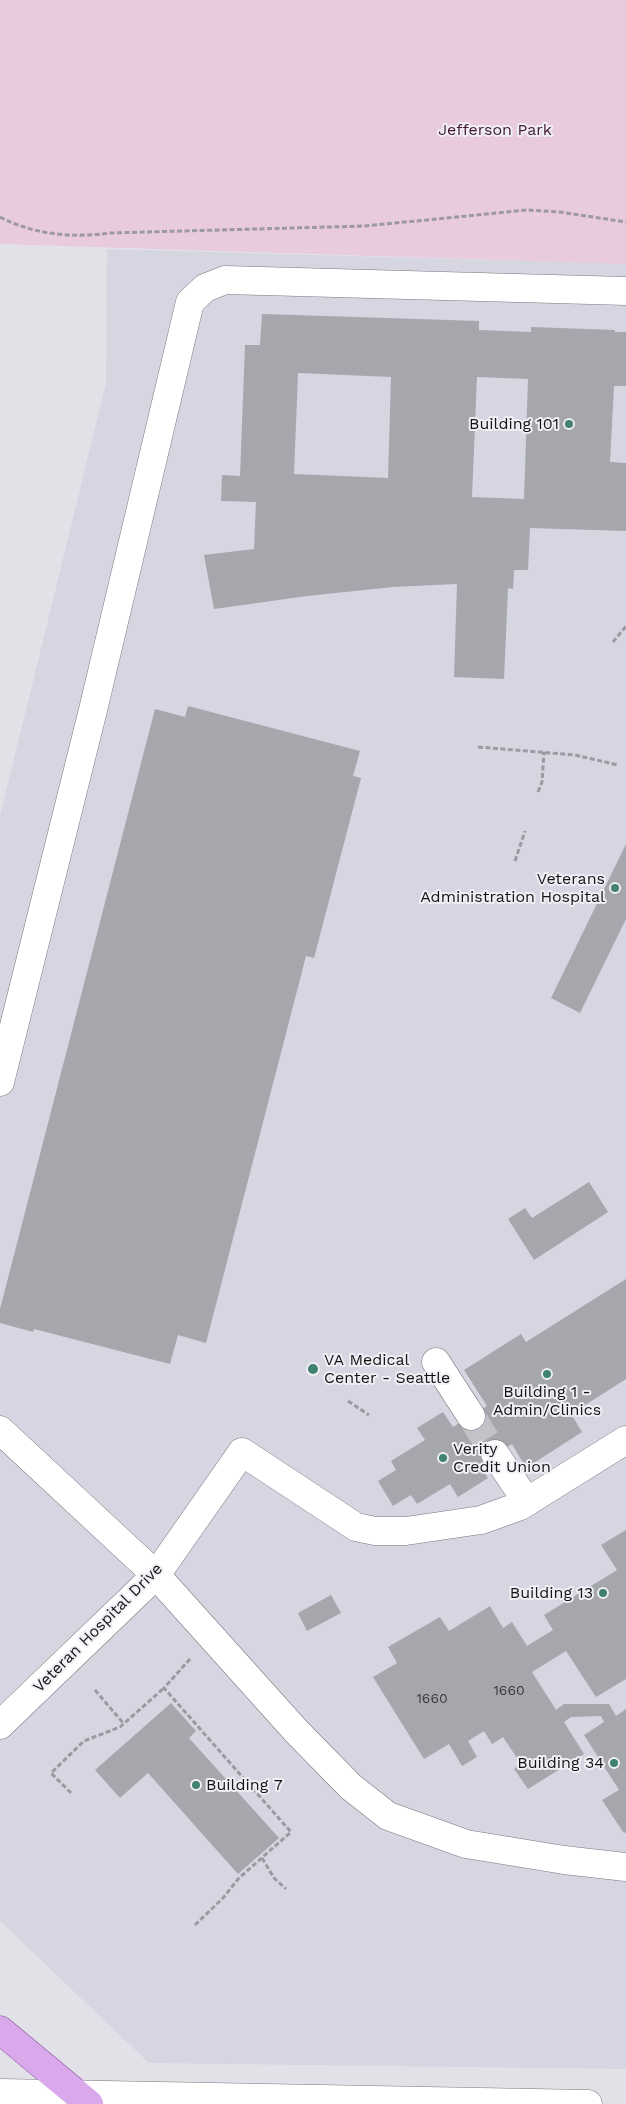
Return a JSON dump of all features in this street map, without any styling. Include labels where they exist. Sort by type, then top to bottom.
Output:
[{"type":"main road","points":[[0,2030],[82,2099]]},
{"type":"street","points":[[0,1082],[93,710],[190,302],[205,288],[225,280],[626,291]]},
{"type":"street","points":[[436,1362],[471,1416]]},
{"type":"street","points":[[0,1430],[156,1575],[304,1739],[351,1787],[388,1816],[466,1844],[564,1860],[626,1866]]},
{"type":"street","points":[[495,1454],[526,1502],[626,1440]]},
{"type":"street","name":"Veteran Hospital Drive","points":[[0,1725],[156,1575],[242,1452],[356,1527],[406,1531],[481,1520],[526,1502]]},
{"type":"street","points":[[0,2093],[82,2099],[588,2104]]},
{"type":"path","points":[[0,217],[35,231],[82,236],[110,233],[385,225],[505,210],[560,212],[626,222]]},
{"type":"path","points":[[613,642],[626,626]]},
{"type":"path","points":[[478,747],[575,755],[618,765]]},
{"type":"path","points":[[538,792],[542,782],[544,752]]},
{"type":"path","points":[[515,861],[525,831]]},
{"type":"path","points":[[348,1401],[369,1415]]},
{"type":"path","points":[[71,1794],[51,1773],[84,1741],[124,1724],[164,1688],[197,1652]]},
{"type":"path","points":[[164,1688],[291,1832],[239,1878],[223,1898],[195,1925]]},
{"type":"path","points":[[95,1690],[124,1724]]},
{"type":"path","points":[[262,1858],[274,1878],[286,1889]]},
{"type":"shaded area","name":"VA Medical Center - Seattle","points":[[107,249],[626,264],[626,2069],[149,2063],[0,1921],[0,816],[106,383]]},
{"type":"green space","name":"Jefferson Park","points":[[0,0],[626,0],[626,264],[0,244]]},
{"type":"building","name":"Building 101","points":[[262,314],[479,321],[479,330],[531,332],[531,327],[626,332],[626,386],[614,386],[610,462],[626,463],[626,531],[530,528],[528,570],[514,570],[513,589],[508,588],[504,679],[454,677],[457,584],[393,587],[307,596],[214,609],[204,555],[254,549],[256,502],[221,501],[222,475],[240,476],[245,345],[260,345]],"holes":[[[298,373],[391,377],[388,478],[294,474]],[[477,377],[528,379],[524,499],[472,497]]]},
{"type":"building","points":[[188,706],[360,751],[353,776],[361,778],[314,958],[306,956],[206,1343],[178,1335],[170,1364],[34,1329],[33,1332],[0,1323],[0,1309],[155,709],[185,717]]},
{"type":"building","points":[[626,844],[626,919],[580,1013],[551,998]]},
{"type":"building","points":[[589,1182],[608,1212],[534,1260],[508,1219],[525,1208],[532,1218]]},
{"type":"building","name":"Building 1 - Admin/Clinics","points":[[626,1279],[626,1379],[571,1414],[582,1432],[526,1468],[512,1444],[479,1464],[488,1478],[458,1497],[450,1484],[417,1504],[411,1495],[393,1506],[378,1481],[396,1470],[391,1461],[425,1440],[417,1428],[443,1412],[453,1427],[487,1406],[464,1370],[521,1334],[526,1342]]},
{"type":"building","points":[[626,1530],[626,1679],[596,1697],[566,1651],[532,1672],[556,1710],[564,1704],[609,1704],[616,1716],[626,1709],[626,1833],[623,1832],[602,1800],[619,1790],[584,1735],[604,1722],[601,1716],[571,1717],[564,1722],[584,1754],[528,1789],[514,1769],[521,1764],[503,1737],[492,1744],[484,1731],[468,1741],[477,1757],[462,1766],[449,1744],[424,1759],[373,1677],[397,1663],[388,1647],[440,1617],[449,1631],[490,1606],[503,1628],[512,1622],[527,1646],[553,1630],[544,1615],[617,1570],[601,1545]]},
{"type":"building","points":[[331,1595],[341,1613],[307,1631],[298,1613]]},
{"type":"building","name":"Building 7","points":[[171,1703],[196,1731],[189,1738],[279,1838],[238,1874],[148,1773],[120,1798],[95,1770]]},
{"type":"tunnel","points":[[471,1416],[495,1454]]},
{"type":"place","name":"Building 101","points":[[569,424]]},
{"type":"place","name":"Veterans Administration Hospital","points":[[615,888]]},
{"type":"place","name":"VA Medical Center - Seattle","points":[[313,1369]]},
{"type":"place","name":"Building 1 - Admin/Clinics","points":[[547,1374]]},
{"type":"place","name":"Verity Credit Union","points":[[443,1458]]},
{"type":"place","name":"Building 13","points":[[603,1593]]},
{"type":"place","name":"Building 34","points":[[614,1763]]},
{"type":"place","name":"Building 7","points":[[196,1785]]}]
